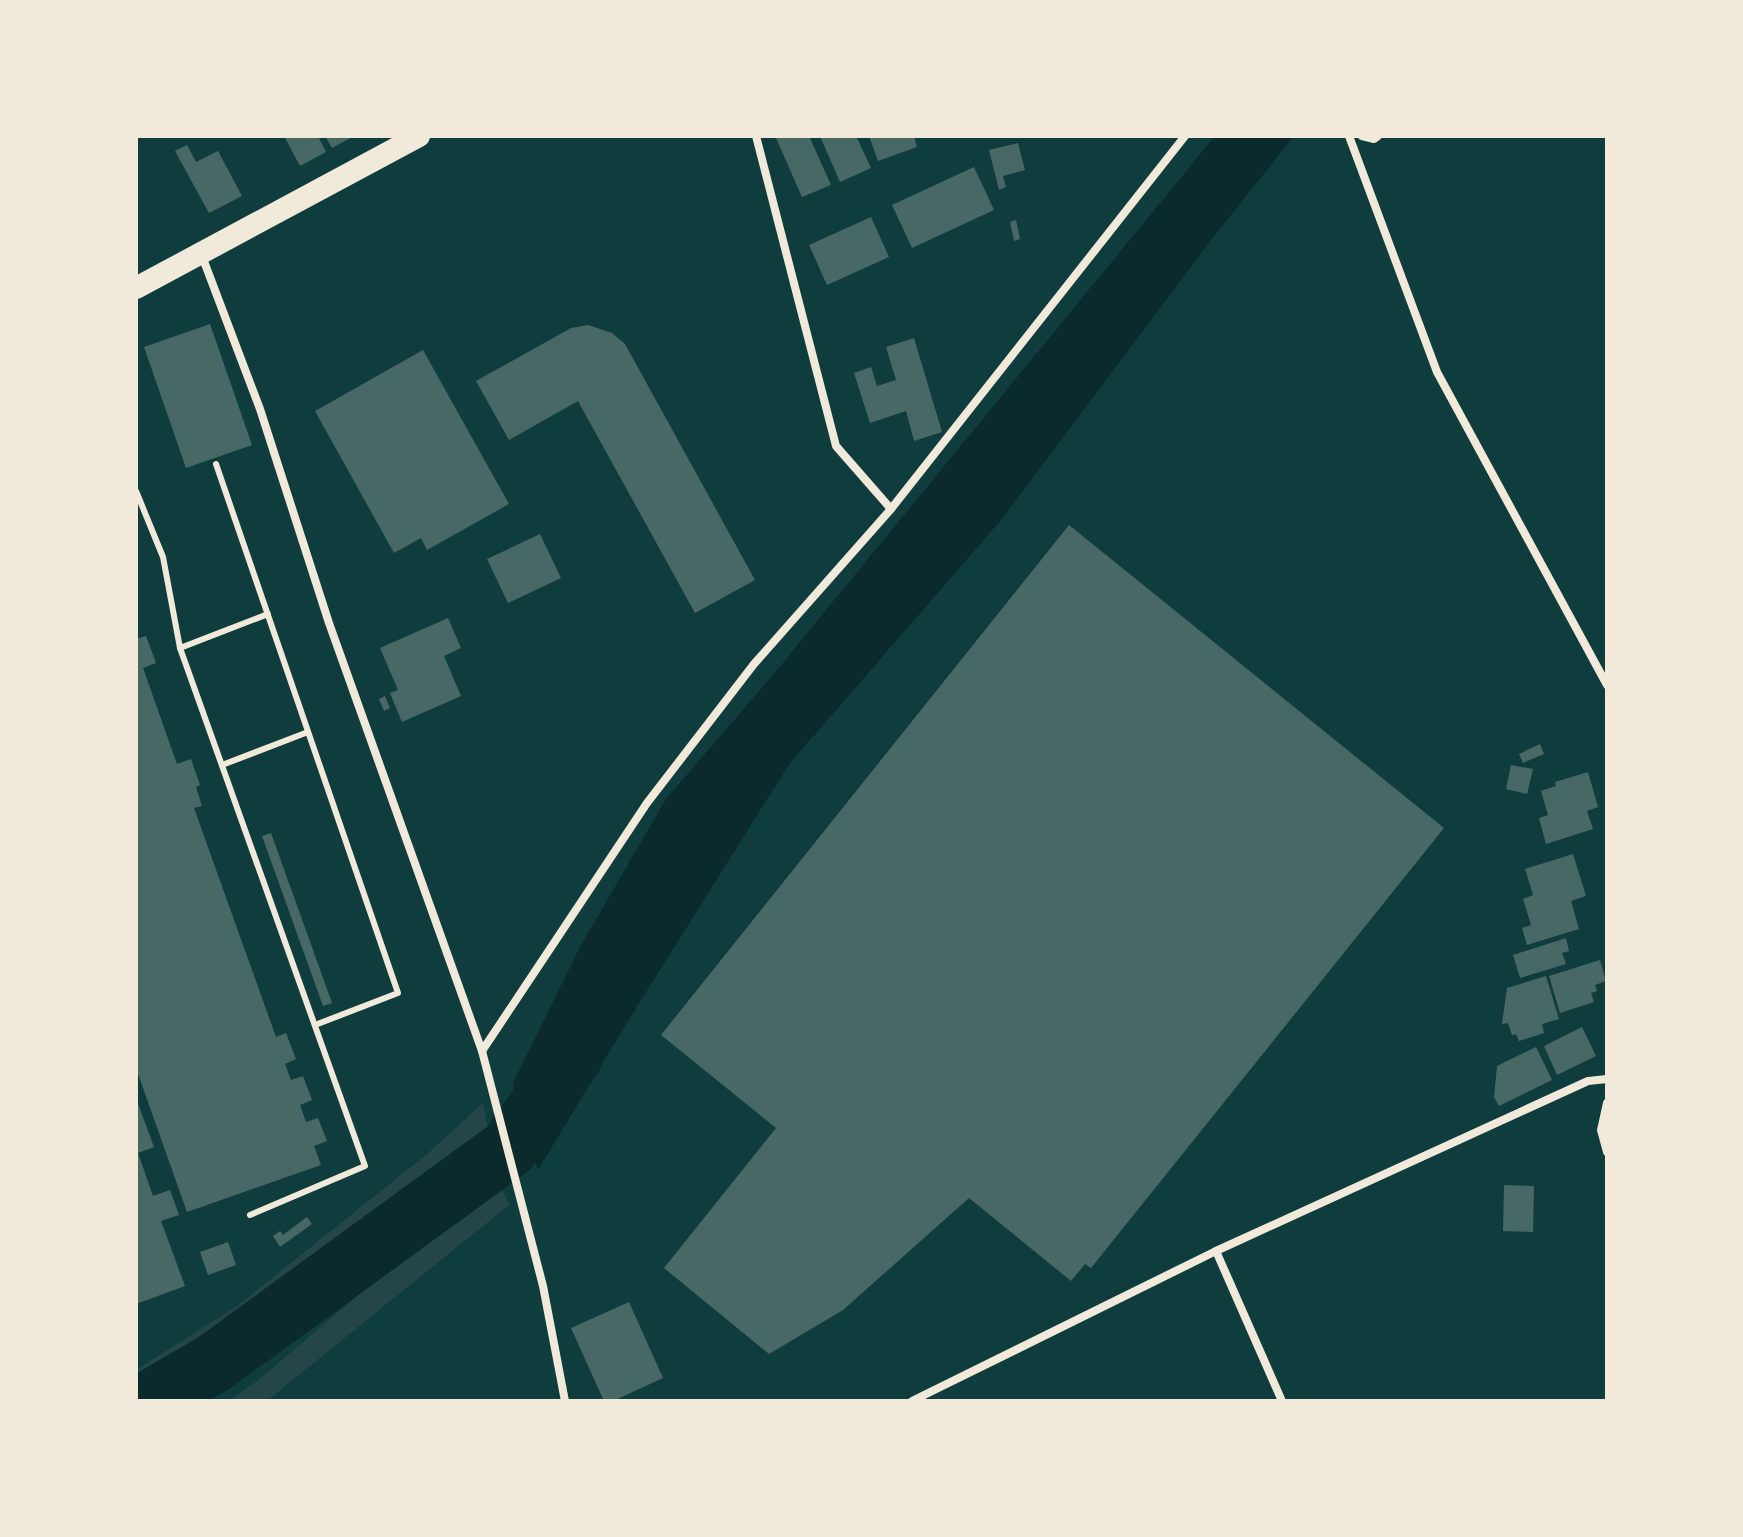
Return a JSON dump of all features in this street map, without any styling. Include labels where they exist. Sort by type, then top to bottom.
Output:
[{"type":"highway","points":[[136,288],[419,136]]},
{"type":"street","points":[[756,136],[836,446],[891,509]]},
{"type":"street","points":[[482,1051],[657,790],[754,664],[891,509],[1185,136]]},
{"type":"street","points":[[1349,136],[1437,372],[1607,685]]},
{"type":"street","points":[[1362,136],[1374,139],[1378,136]]},
{"type":"street","points":[[201,255],[260,409],[329,623],[482,1051],[543,1286],[565,1401]]},
{"type":"street","points":[[912,1401],[1216,1251],[1588,1081],[1607,1079]]},
{"type":"street","points":[[1607,1103],[1601,1130],[1607,1152]]},
{"type":"street","points":[[1216,1251],[1282,1401]]},
{"type":"lane","points":[[216,464],[398,993],[315,1025]]},
{"type":"lane","points":[[136,491],[163,557],[180,648],[365,1166],[250,1215]]},
{"type":"lane","points":[[180,648],[268,614]]},
{"type":"lane","points":[[222,765],[308,732]]},
{"type":"shaded area","points":[[1215,136],[1294,136],[1215,235],[1002,519],[790,763],[538,1170],[513,1083],[580,947],[666,799],[772,676]]},
{"type":"shaded area","points":[[483,1103],[488,1129],[372,1228],[236,1331],[136,1397],[136,1370],[237,1306],[427,1154]]},
{"type":"shaded area","points":[[497,1177],[509,1205],[268,1400],[228,1401],[257,1381]]},
{"type":"building","points":[[284,136],[318,136],[326,152],[300,166]]},
{"type":"building","points":[[325,136],[354,136],[332,148]]},
{"type":"building","points":[[809,136],[831,185],[802,197],[776,138]]},
{"type":"building","points":[[820,136],[856,136],[871,168],[840,182]]},
{"type":"building","points":[[869,136],[914,136],[917,147],[878,161]]},
{"type":"building","points":[[1018,143],[1025,170],[1003,176],[1006,187],[999,190],[989,150]]},
{"type":"building","points":[[187,145],[196,162],[218,151],[242,196],[209,213],[175,151]]},
{"type":"building","points":[[974,167],[994,210],[912,248],[892,205]]},
{"type":"building","points":[[871,217],[889,257],[827,285],[809,245]]},
{"type":"building","points":[[1016,220],[1020,239],[1014,241],[1010,222]]},
{"type":"building","points":[[210,324],[252,445],[186,468],[144,347]]},
{"type":"building","points":[[588,325],[612,333],[625,344],[755,580],[695,613],[578,401],[509,440],[476,381],[571,328]]},
{"type":"building","points":[[914,338],[942,432],[914,441],[906,411],[870,423],[854,373],[871,367],[877,386],[896,380],[886,347]]},
{"type":"building","points":[[423,350],[509,504],[427,550],[421,538],[394,553],[315,411]]},
{"type":"building","points":[[1069,525],[1444,828],[1091,1268],[1085,1264],[1071,1281],[969,1198],[843,1310],[769,1354],[664,1268],[776,1128],[661,1035]]},
{"type":"building","points":[[540,534],[561,578],[508,603],[487,559]]},
{"type":"building","points":[[448,618],[461,648],[444,656],[461,696],[402,722],[390,693],[398,690],[380,648]]},
{"type":"building","points":[[146,636],[156,663],[143,668],[177,764],[191,759],[200,785],[196,787],[202,806],[194,808],[276,1037],[286,1033],[296,1059],[285,1064],[291,1080],[303,1076],[312,1100],[300,1105],[306,1122],[318,1118],[327,1141],[314,1146],[321,1165],[187,1212],[136,1068],[136,639]]},
{"type":"building","points":[[385,696],[390,708],[384,711],[379,699]]},
{"type":"building","points":[[1540,744],[1544,754],[1523,763],[1519,754]]},
{"type":"building","points":[[1511,765],[1533,769],[1527,794],[1506,789]]},
{"type":"building","points":[[1588,772],[1598,807],[1587,811],[1593,829],[1546,844],[1539,818],[1548,815],[1541,791],[1556,786],[1555,782]]},
{"type":"building","points":[[271,833],[332,1003],[323,1006],[262,836]]},
{"type":"building","points":[[1573,854],[1586,896],[1571,901],[1579,929],[1527,945],[1522,928],[1531,925],[1523,899],[1533,895],[1525,869]]},
{"type":"building","points":[[1566,938],[1569,951],[1562,953],[1566,964],[1520,978],[1513,955]]},
{"type":"building","points":[[1600,960],[1606,981],[1595,985],[1597,991],[1591,993],[1594,1002],[1560,1013],[1549,976]]},
{"type":"building","points":[[1546,976],[1559,1019],[1542,1024],[1544,1033],[1519,1041],[1516,1034],[1512,1035],[1508,1023],[1502,1024],[1507,988]]},
{"type":"building","points":[[1582,1027],[1596,1056],[1557,1075],[1544,1046]]},
{"type":"building","points":[[1536,1047],[1552,1080],[1499,1106],[1494,1097],[1497,1066]]},
{"type":"building","points":[[136,1098],[154,1147],[138,1153],[153,1196],[170,1190],[179,1215],[161,1221],[185,1286],[136,1304]]},
{"type":"building","points":[[1504,1185],[1534,1186],[1533,1232],[1503,1231]]},
{"type":"building","points":[[307,1217],[312,1224],[280,1247],[273,1236],[280,1231],[283,1235]]},
{"type":"building","points":[[228,1242],[236,1265],[208,1275],[200,1252]]},
{"type":"building","points":[[629,1302],[663,1378],[613,1401],[604,1401],[571,1328]]},
{"type":"waterway","points":[[149,1401],[214,1363],[509,1148],[573,1056]]}]
